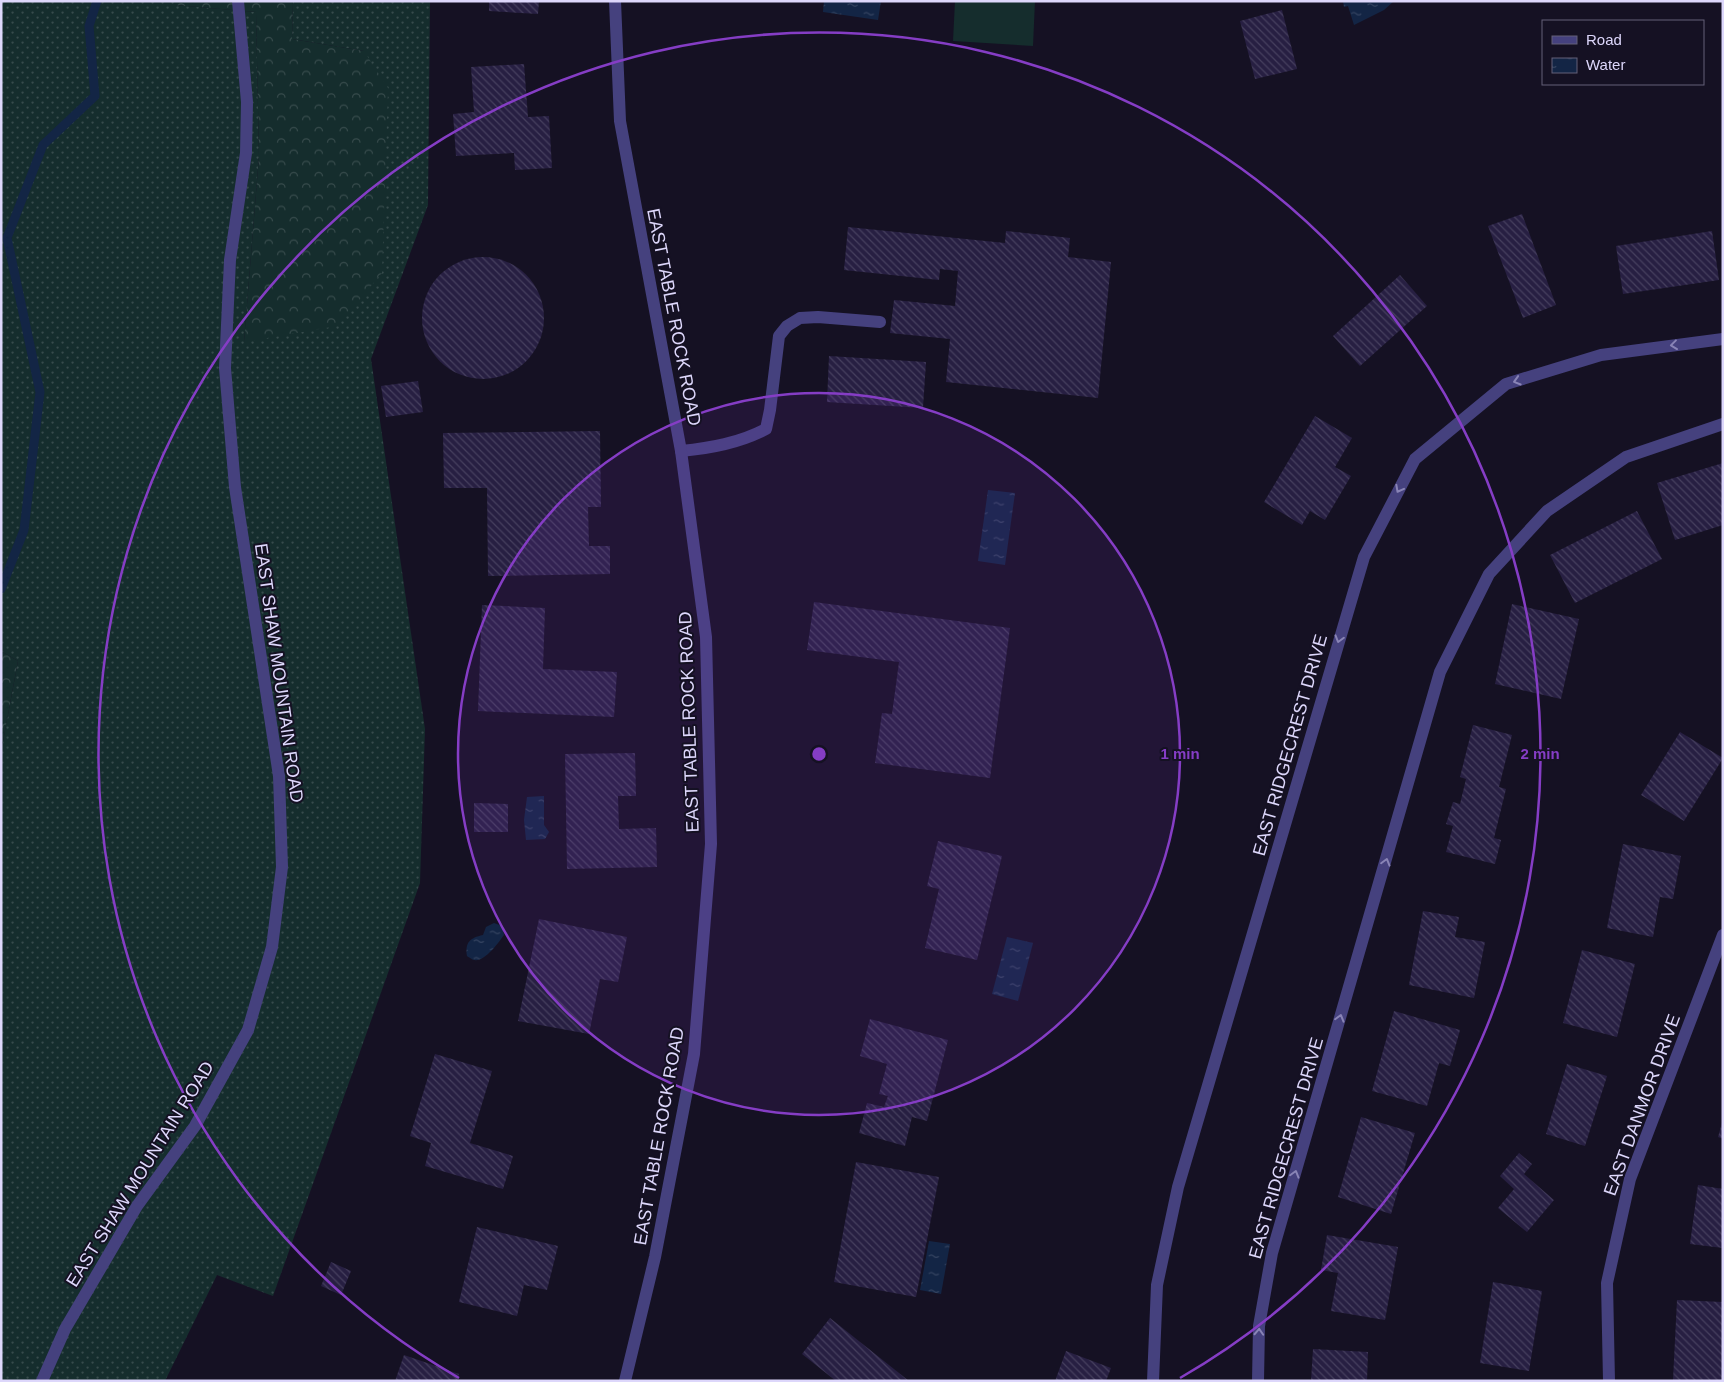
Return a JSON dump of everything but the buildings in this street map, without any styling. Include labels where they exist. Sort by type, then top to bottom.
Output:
[{"type":"street","name":"EAST SHAW MOUNTAIN ROAD","points":[[42,1381],[65,1329],[132,1214],[195,1126],[248,1030],[272,947],[282,867],[279,776],[235,486],[225,368],[230,260],[246,154],[247,102],[238,1]]},
{"type":"street","name":"EAST TABLE ROCK ROAD","points":[[615,1],[620,121],[681,451],[706,637],[711,844],[694,1054],[655,1257],[625,1381]]},
{"type":"street","points":[[681,451],[711,448],[749,438],[766,429],[779,336],[786,326],[800,318],[818,317],[880,322]]},
{"type":"street","name":"EAST RIDGECREST DRIVE","points":[[1153,1381],[1157,1285],[1178,1187],[1364,557],[1415,459],[1506,384],[1601,355],[1723,339]]},
{"type":"street","name":"EAST RIDGECREST DRIVE","points":[[1258,1381],[1259,1326],[1272,1253],[1440,672],[1489,574],[1547,511],[1626,457],[1723,424]]},
{"type":"street","name":"EAST DANMOR DRIVE","points":[[1609,1381],[1607,1282],[1630,1179],[1723,935]]},
{"type":"green space","points":[[1,1],[174,1],[175,5],[256,12],[259,156],[244,342],[364,51],[292,39],[293,1],[430,1],[428,205],[371,359],[425,729],[420,883],[273,1296],[217,1275],[165,1381],[1,1381],[1,752],[18,661],[1,651]]},
{"type":"green space","points":[[174,1],[293,1],[292,39],[364,51],[388,88],[382,273],[337,326],[244,342],[259,156],[256,12],[174,5]]},
{"type":"green space","points":[[955,1],[1035,1],[1033,46],[953,41]]},
{"type":"green space","points":[[1,651],[18,661],[1,752]]},
{"type":"water","points":[[824,1],[881,1],[878,20],[823,12]]},
{"type":"water","points":[[1343,1],[1394,1],[1384,10],[1354,25],[1348,6],[1344,7]]},
{"type":"water","points":[[988,490],[1015,493],[1005,565],[978,561]]},
{"type":"water","points":[[544,796],[544,825],[549,832],[545,839],[526,840],[524,820],[527,797]]},
{"type":"water","points":[[494,923],[502,926],[504,935],[495,947],[478,960],[473,960],[467,956],[469,941],[483,935],[486,927]]},
{"type":"water","points":[[1007,937],[1033,943],[1018,1001],[992,994]]},
{"type":"water","points":[[929,1241],[950,1244],[941,1294],[920,1290]]},
{"type":"waterway","points":[[1,589],[24,530],[40,392],[7,238],[43,145],[95,96],[89,26],[97,1]]}]
